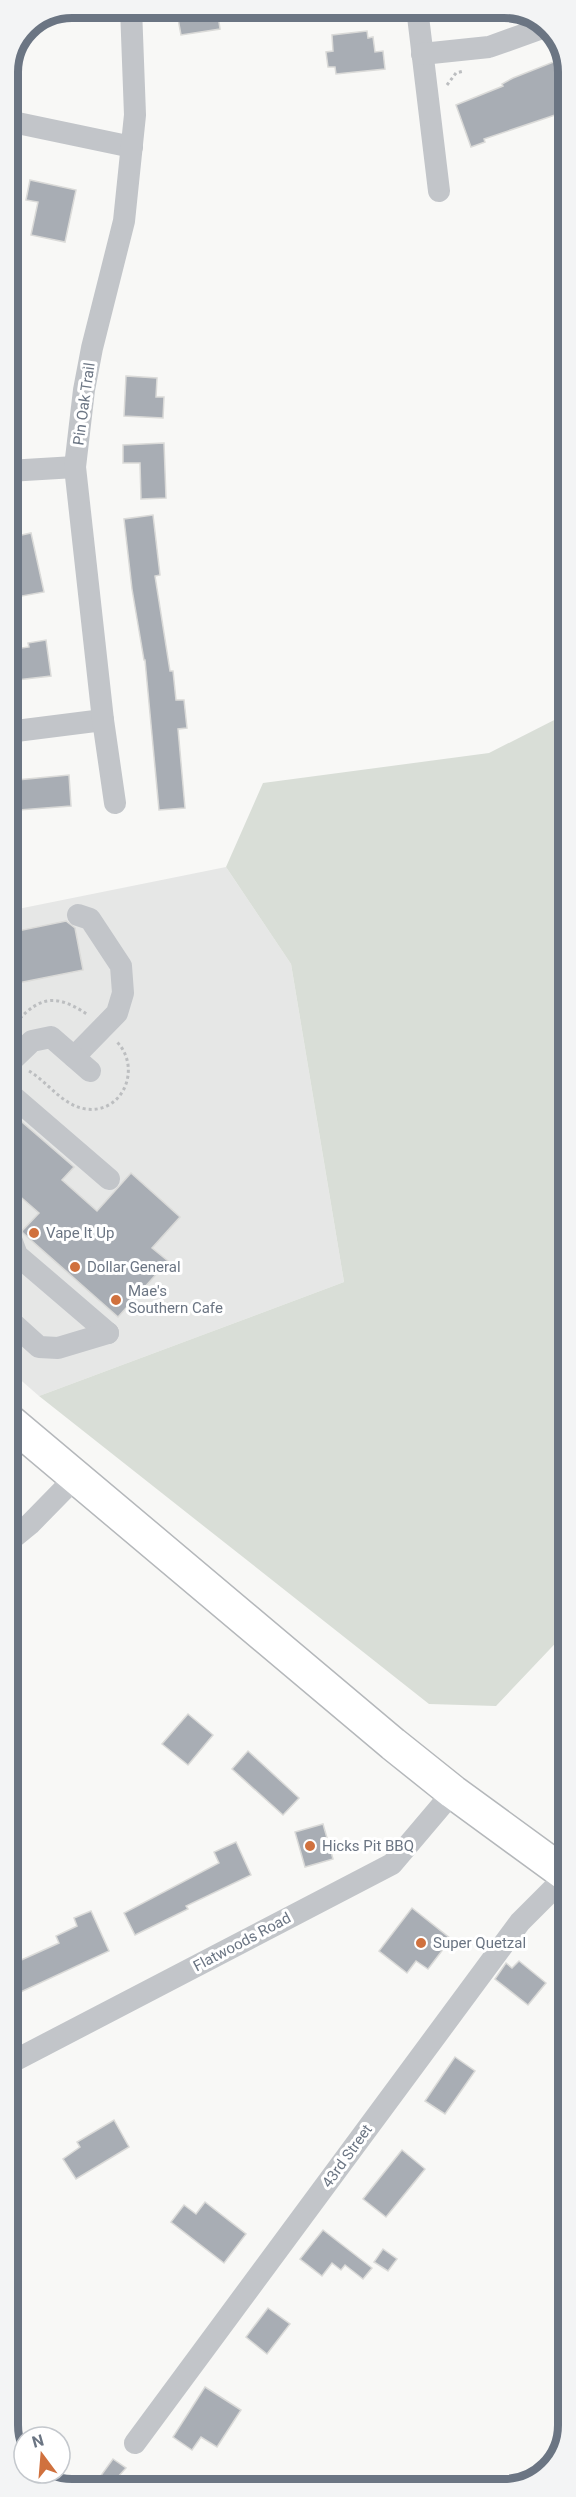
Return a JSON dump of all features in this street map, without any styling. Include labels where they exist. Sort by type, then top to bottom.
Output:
[{"type":"highway","points":[[18,1428],[453,1792],[558,1868]]},
{"type":"street","name":"Pin Oak Trail","points":[[115,803],[103,720],[75,467],[90,358],[124,221],[132,147],[135,72],[132,18]]},
{"type":"street","points":[[418,18],[439,191]]},
{"type":"street","points":[[422,54],[489,47],[538,30]]},
{"type":"street","points":[[18,123],[132,147]]},
{"type":"street","points":[[18,470],[75,467]]},
{"type":"street","points":[[18,731],[103,720]]},
{"type":"street","points":[[18,1054],[32,1041],[51,1037],[82,1064],[117,1013],[123,993],[120,966],[90,919],[78,915]]},
{"type":"street","points":[[18,1108],[109,1179]]},
{"type":"street","points":[[18,1265],[108,1333],[58,1348],[39,1347],[18,1333]]},
{"type":"street","points":[[18,1534],[76,1477]]},
{"type":"street","name":"Flatwoods Road","points":[[18,2059],[392,1863],[453,1792]]},
{"type":"street","name":"43rd Street","points":[[135,2443],[520,1922],[558,1885]]},
{"type":"shaded area","points":[[558,718],[558,1641],[496,1706],[429,1704],[39,1396],[344,1282],[291,964],[226,867],[263,783],[489,753]]},
{"type":"shaded area","points":[[226,867],[291,964],[344,1282],[39,1396],[18,1378],[18,909]]},
{"type":"building","points":[[178,18],[218,18],[220,29],[181,35]]},
{"type":"building","points":[[367,31],[368,38],[373,37],[375,52],[383,51],[385,69],[336,74],[335,67],[328,67],[326,52],[333,51],[332,35]]},
{"type":"building","points":[[557,61],[558,114],[484,139],[485,142],[471,147],[456,105],[503,86],[502,84]]},
{"type":"building","points":[[30,180],[76,190],[65,242],[31,235],[38,202],[26,200]]},
{"type":"building","points":[[126,376],[157,378],[156,397],[164,397],[163,418],[124,416]]},
{"type":"building","points":[[164,443],[166,498],[141,499],[140,463],[123,463],[123,445]]},
{"type":"building","points":[[153,515],[160,575],[155,576],[170,671],[173,671],[176,700],[184,700],[187,728],[178,729],[185,808],[159,810],[145,660],[132,589],[124,519]]},
{"type":"building","points":[[31,533],[44,592],[18,597],[18,536]]},
{"type":"building","points":[[46,640],[51,676],[18,680],[18,649],[29,647],[28,643]]},
{"type":"building","points":[[69,775],[71,806],[19,810],[18,780]]},
{"type":"building","points":[[66,921],[75,928],[83,970],[18,983],[18,931]]},
{"type":"building","points":[[18,1119],[74,1167],[62,1180],[97,1211],[131,1173],[180,1217],[152,1248],[168,1261],[118,1317],[23,1233],[22,1231],[39,1213],[18,1195]]},
{"type":"building","points":[[188,1714],[213,1735],[188,1765],[162,1744]]},
{"type":"building","points":[[248,1751],[299,1798],[283,1815],[232,1769]]},
{"type":"building","points":[[323,1824],[333,1859],[305,1867],[295,1832]]},
{"type":"building","points":[[236,1842],[251,1875],[186,1906],[188,1909],[135,1935],[124,1913],[219,1863],[214,1852]]},
{"type":"building","points":[[412,1908],[451,1939],[428,1969],[416,1961],[407,1973],[379,1951]]},
{"type":"building","points":[[91,1911],[109,1951],[18,1993],[18,1961],[59,1943],[56,1936],[77,1926],[74,1918]]},
{"type":"building","points":[[519,1961],[546,1983],[528,2005],[495,1979],[506,1963],[512,1968]]},
{"type":"building","points":[[455,2057],[475,2071],[445,2114],[425,2101]]},
{"type":"building","points":[[114,2120],[129,2147],[76,2179],[63,2159],[80,2147],[77,2142]]},
{"type":"building","points":[[402,2150],[425,2169],[386,2217],[363,2199]]},
{"type":"building","points":[[205,2202],[246,2234],[224,2263],[171,2222],[184,2205],[196,2214]]},
{"type":"building","points":[[323,2230],[372,2268],[363,2279],[345,2265],[341,2270],[332,2263],[322,2276],[300,2259]]},
{"type":"building","points":[[383,2249],[397,2259],[388,2271],[374,2262]]},
{"type":"building","points":[[268,2308],[290,2324],[267,2354],[246,2337]]},
{"type":"building","points":[[205,2387],[241,2410],[217,2447],[201,2437],[192,2450],[173,2437]]},
{"type":"building","points":[[113,2459],[126,2468],[116,2479],[98,2479]]},
{"type":"place","name":"Vape It Up","points":[[34,1233]]},
{"type":"place","name":"Dollar General","points":[[75,1267]]},
{"type":"place","name":"Mae's Southern Cafe","points":[[116,1300]]},
{"type":"place","name":"Hicks Pit BBQ","points":[[310,1846]]},
{"type":"place","name":"Super Quetzal","points":[[421,1943]]}]
